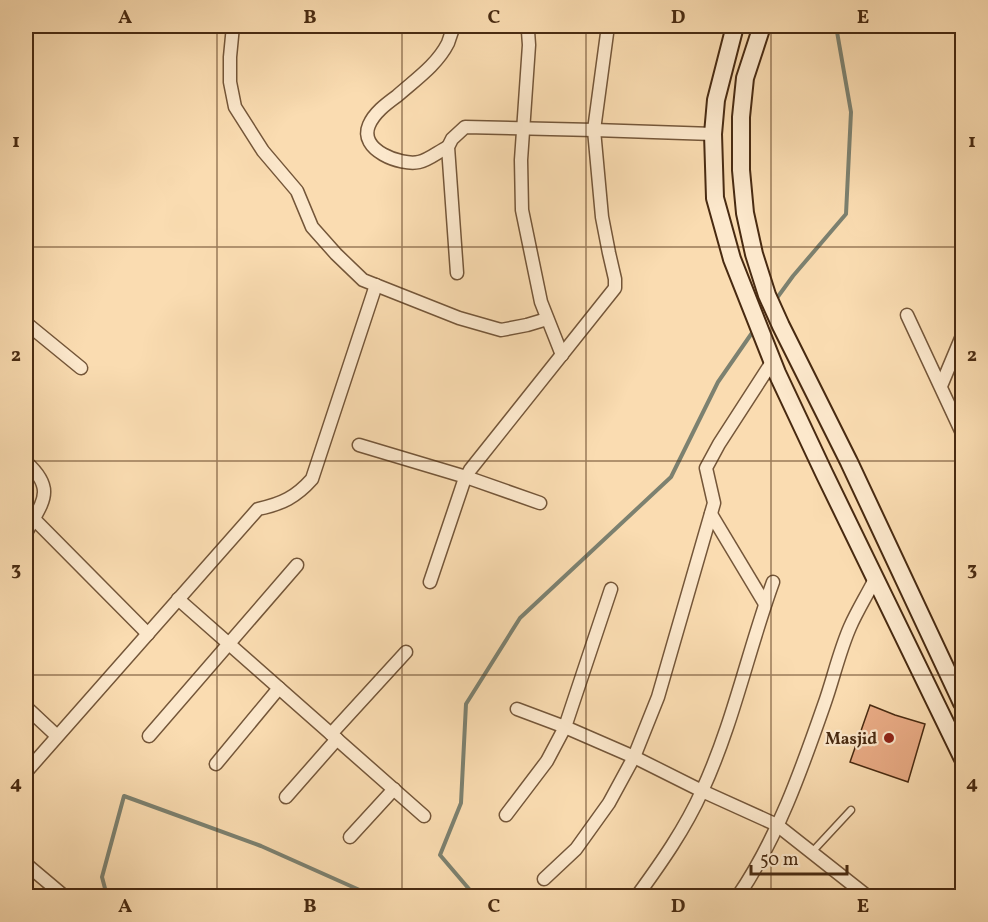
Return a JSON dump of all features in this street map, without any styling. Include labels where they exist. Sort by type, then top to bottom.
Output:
[{"type":"street","points":[[233,26],[230,82],[236,107],[263,151],[297,191],[312,227],[363,280],[459,318],[501,330],[547,319]]},
{"type":"street","points":[[448,147],[420,162],[405,163],[386,157],[373,147],[367,136],[368,126],[376,113],[430,67],[447,45],[454,26]]},
{"type":"street","points":[[430,582],[470,470],[615,288],[602,217],[594,130],[608,26]]},
{"type":"street","points":[[735,26],[716,100],[713,134],[715,198],[732,259],[770,356],[824,473],[963,757]]},
{"type":"street","points":[[762,26],[745,78],[741,117],[741,170],[745,213],[754,254],[768,297],[781,326],[849,462],[963,703]]},
{"type":"street","points":[[528,31],[521,160],[522,210],[540,302],[562,355]]},
{"type":"street","points":[[458,273],[448,147],[452,139],[465,127],[713,134]]},
{"type":"street","points":[[26,772],[258,509],[275,505],[300,492],[312,479],[376,285]]},
{"type":"street","points":[[907,315],[963,433]]},
{"type":"street","points":[[26,323],[81,368]]},
{"type":"street","points":[[941,386],[963,336]]},
{"type":"street","points":[[544,879],[576,849],[609,803],[634,757],[658,697],[714,503],[706,468],[770,356]]},
{"type":"street","points":[[359,445],[466,477],[540,503]]},
{"type":"street","points":[[26,462],[37,472],[44,486],[42,501],[26,533]]},
{"type":"street","points":[[824,473],[849,462]]},
{"type":"street","points":[[711,514],[765,604]]},
{"type":"street","points":[[33,518],[148,634]]},
{"type":"street","points":[[149,736],[297,565]]},
{"type":"street","points":[[738,897],[750,879],[777,825],[796,781],[850,627],[875,579]]},
{"type":"street","points":[[637,897],[674,844],[702,791],[723,736],[772,582]]},
{"type":"street","points":[[506,815],[547,761],[565,727],[610,589]]},
{"type":"street","points":[[178,599],[424,816]]},
{"type":"street","points":[[286,797],[334,736],[406,652]]},
{"type":"street","points":[[216,764],[279,688]]},
{"type":"street","points":[[26,706],[57,736]]},
{"type":"street","points":[[517,709],[634,757],[777,825],[859,894]]},
{"type":"street","points":[[350,837],[394,789]]},
{"type":"street","points":[[26,864],[64,897]]},
{"type":"lane","points":[[812,853],[851,810]]},
{"type":"building","name":"Masjid","points":[[870,705],[925,724],[908,782],[850,762]]},
{"type":"waterway","points":[[774,302],[846,214],[851,112],[836,26]]},
{"type":"waterway","points":[[475,896],[440,855],[461,803],[466,704],[520,618],[671,477],[718,382],[754,330]]},
{"type":"waterway","points":[[107,896],[102,877],[124,796],[261,846],[373,896]]},
{"type":"place","name":"Masjid","points":[[889,738]]}]
